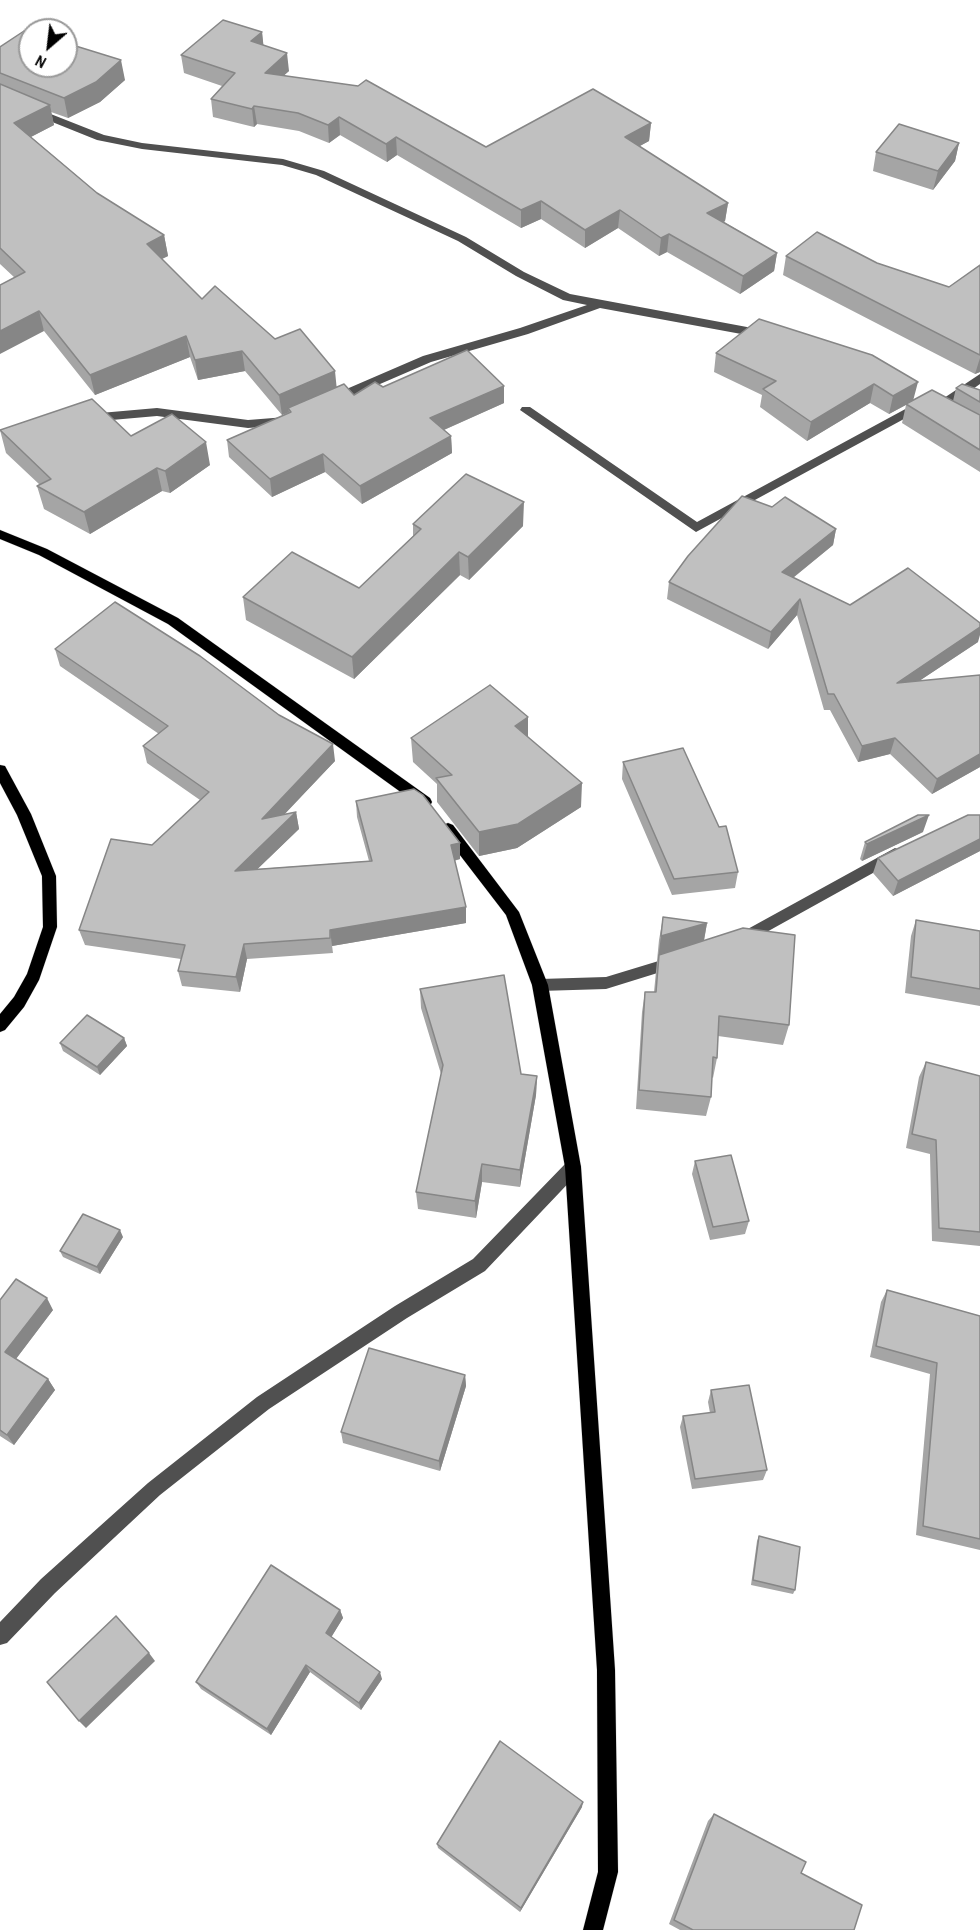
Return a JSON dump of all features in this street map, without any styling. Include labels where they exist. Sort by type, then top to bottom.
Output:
[{"type":"main road","points":[[0,534],[43,552],[173,621],[430,806],[512,912],[540,985],[573,1167],[606,1670],[608,1872],[592,1930]]},
{"type":"main road","points":[[0,770],[24,814],[49,876],[50,927],[34,976],[19,1002],[0,1024]]},
{"type":"street","points":[[0,97],[101,138],[142,146],[283,162],[320,174],[462,239],[520,274],[567,297],[773,335]]},
{"type":"street","points":[[316,407],[428,359],[495,341],[600,304]]},
{"type":"street","points":[[526,410],[696,528],[980,378]]},
{"type":"street","points":[[74,421],[97,416],[157,412],[248,424],[286,421],[296,416]]},
{"type":"street","points":[[728,946],[871,866],[911,847]]},
{"type":"street","points":[[540,985],[606,983],[695,956]]},
{"type":"street","points":[[0,1636],[48,1586],[154,1489],[254,1410],[401,1312],[479,1266],[573,1167]]},
{"type":"building","points":[[223,20],[262,32],[251,41],[287,53],[265,73],[358,86],[366,80],[486,147],[593,89],[651,123],[625,137],[728,203],[707,213],[777,253],[743,276],[669,234],[661,238],[620,210],[585,230],[541,201],[521,210],[396,137],[386,144],[339,117],[328,125],[298,113],[254,106],[252,109],[211,99],[235,73],[181,55]]},
{"type":"building","points":[[18,35],[18,78],[78,78],[78,47],[121,60],[96,82],[64,98],[0,73],[0,47]]},
{"type":"building","points":[[0,84],[50,105],[14,123],[97,193],[164,235],[147,244],[202,299],[215,286],[275,339],[300,329],[335,371],[279,395],[242,351],[195,360],[186,336],[90,375],[39,311],[0,331],[0,285],[25,272],[0,248]]},
{"type":"building","points":[[899,124],[959,143],[938,171],[876,152]]},
{"type":"building","points":[[817,232],[877,263],[949,287],[980,265],[980,355],[786,256]]},
{"type":"building","points":[[759,319],[872,355],[918,382],[893,396],[874,384],[811,422],[763,389],[776,381],[716,353]]},
{"type":"building","points":[[467,350],[504,386],[430,418],[451,436],[360,486],[323,454],[270,479],[227,440],[291,412],[288,408],[344,384],[354,395],[375,382],[383,387]]},
{"type":"building","points":[[962,384],[980,390],[980,402],[956,388]]},
{"type":"building","points":[[932,390],[980,415],[980,450],[906,404]]},
{"type":"building","points":[[92,399],[131,436],[172,414],[206,442],[165,471],[157,468],[84,512],[37,486],[51,479],[0,430]]},
{"type":"building","points":[[466,474],[524,502],[468,557],[459,552],[352,657],[243,597],[292,552],[359,588],[421,529],[413,524]]},
{"type":"building","points":[[742,496],[772,507],[785,497],[836,529],[782,572],[850,605],[908,568],[980,623],[980,627],[897,683],[980,675],[980,754],[937,779],[895,738],[862,746],[834,694],[828,694],[800,599],[771,632],[669,582],[688,556]]},
{"type":"building","points":[[115,602],[200,656],[279,715],[333,744],[262,819],[296,812],[235,871],[372,861],[356,801],[414,789],[423,795],[460,843],[451,845],[466,907],[330,930],[330,938],[244,944],[236,977],[178,971],[185,945],[79,930],[111,839],[152,845],[209,792],[143,746],[168,726],[55,649]]},
{"type":"building","points":[[490,685],[528,717],[515,726],[582,783],[518,824],[479,832],[436,778],[452,775],[411,738]]},
{"type":"building","points":[[683,748],[719,827],[726,826],[738,872],[674,879],[623,762]]},
{"type":"building","points":[[918,815],[929,815],[867,844],[865,842]]},
{"type":"building","points":[[968,815],[980,815],[980,839],[898,881],[878,858]]},
{"type":"building","points":[[663,917],[707,923],[661,936]]},
{"type":"building","points":[[916,920],[980,931],[980,989],[911,977]]},
{"type":"building","points":[[743,928],[795,935],[789,1025],[719,1016],[717,1058],[713,1057],[711,1097],[639,1090],[645,992],[656,992],[659,955]]},
{"type":"building","points":[[504,975],[521,1074],[537,1076],[520,1170],[482,1164],[475,1201],[416,1192],[443,1065],[420,989]]},
{"type":"building","points":[[87,1015],[124,1038],[97,1067],[60,1043]]},
{"type":"building","points":[[926,1062],[980,1076],[980,1232],[939,1228],[936,1140],[912,1134]]},
{"type":"building","points":[[731,1155],[749,1221],[713,1227],[695,1161]]},
{"type":"building","points":[[83,1214],[120,1230],[97,1267],[60,1251]]},
{"type":"building","points":[[16,1279],[47,1298],[5,1352],[48,1379],[7,1435],[0,1430],[0,1300]]},
{"type":"building","points":[[887,1290],[980,1316],[980,1539],[923,1526],[937,1363],[876,1346]]},
{"type":"building","points":[[369,1348],[465,1375],[439,1461],[341,1432]]},
{"type":"building","points":[[749,1385],[767,1470],[695,1479],[683,1416],[715,1412],[711,1390]]},
{"type":"building","points":[[759,1536],[800,1547],[795,1590],[753,1580]]},
{"type":"building","points":[[271,1565],[340,1610],[326,1633],[380,1672],[359,1703],[306,1665],[267,1729],[196,1682]]},
{"type":"building","points":[[116,1616],[149,1653],[79,1721],[47,1682]]},
{"type":"building","points":[[500,1741],[583,1802],[521,1908],[437,1844]]},
{"type":"building","points":[[714,1814],[806,1862],[801,1873],[862,1905],[854,1930],[693,1930],[674,1920]]}]
